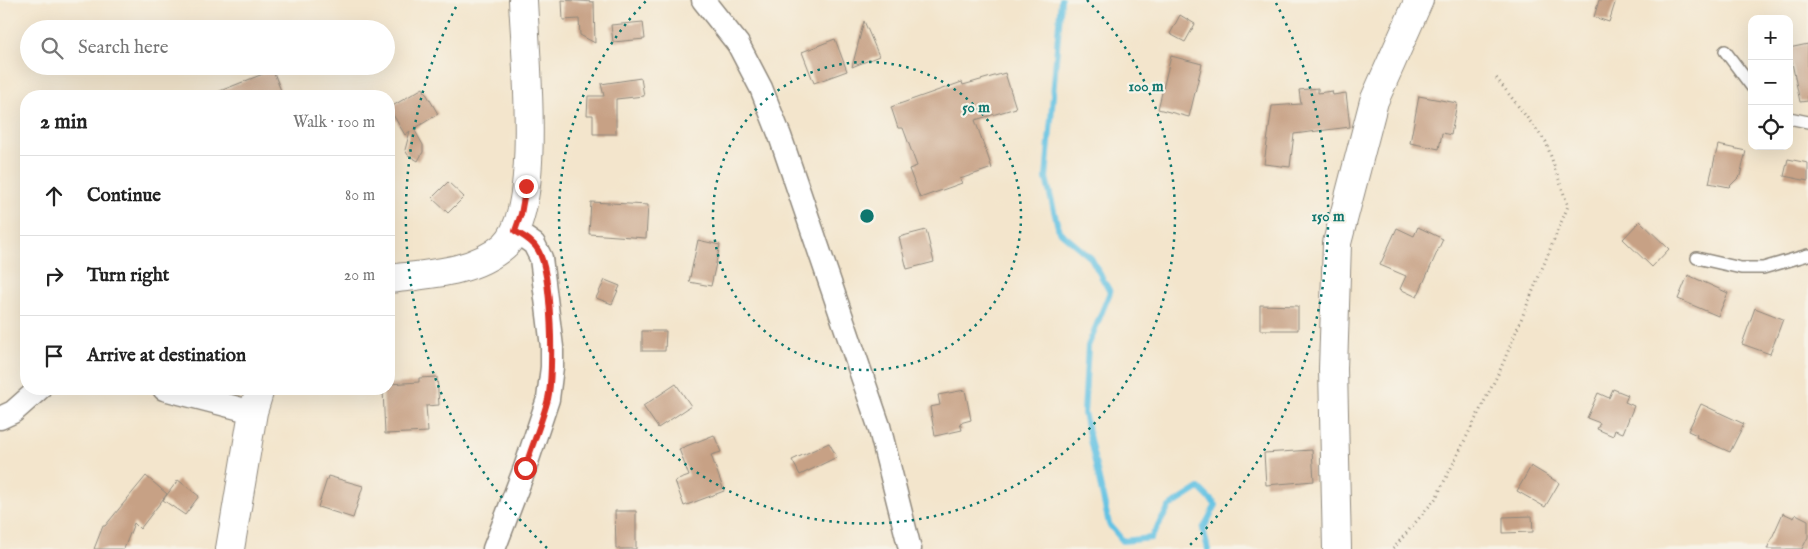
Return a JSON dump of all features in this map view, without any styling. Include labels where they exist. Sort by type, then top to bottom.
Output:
[{"type":"street","points":[[395,278],[444,272],[468,265],[505,245],[515,231],[524,205],[528,164],[523,0]]},
{"type":"street","points":[[703,0],[738,44],[761,88],[780,136],[879,426],[910,549]]},
{"type":"street","points":[[1337,549],[1333,369],[1337,243],[1374,101],[1419,0]]},
{"type":"street","points":[[494,549],[525,468],[548,399],[552,367],[550,328],[542,258],[534,244],[515,231]]},
{"type":"street","points":[[0,418],[13,412],[32,395]]},
{"type":"street","points":[[210,395],[257,401],[230,549]]},
{"type":"lane","points":[[1725,51],[1748,82]]},
{"type":"lane","points":[[1793,119],[1808,122]]},
{"type":"lane","points":[[1697,258],[1741,268],[1763,268],[1808,255]]},
{"type":"path","points":[[1393,549],[1436,498],[1501,368],[1568,206],[1546,142],[1494,75]]},
{"type":"building","points":[[562,0],[594,2],[595,43],[580,35],[579,19],[563,20]]},
{"type":"building","points":[[1599,0],[1616,0],[1609,22],[1594,17]]},
{"type":"building","points":[[1180,15],[1195,24],[1185,42],[1170,34]]},
{"type":"building","points":[[864,21],[879,56],[852,67]]},
{"type":"building","points":[[643,22],[645,39],[613,42],[611,25]]},
{"type":"building","points":[[835,39],[847,71],[814,83],[802,52]]},
{"type":"building","points":[[1808,44],[1808,101],[1800,102],[1793,68],[1793,47]]},
{"type":"building","points":[[1171,56],[1202,64],[1189,117],[1158,109]]},
{"type":"building","points":[[1005,73],[1016,108],[975,120],[992,168],[960,179],[962,183],[920,198],[909,169],[917,166],[903,128],[898,128],[891,107],[962,82],[963,85]]},
{"type":"building","points":[[260,75],[275,75],[281,90],[223,90]]},
{"type":"building","points":[[641,78],[644,96],[616,99],[616,134],[593,134],[593,115],[587,115],[588,96],[604,96],[601,84]]},
{"type":"building","points":[[423,88],[438,114],[414,129],[423,145],[423,152],[418,161],[408,155],[405,150],[410,131],[405,135],[395,118],[395,104]]},
{"type":"building","points":[[1318,88],[1318,93],[1332,91],[1333,95],[1346,93],[1350,127],[1294,134],[1290,167],[1264,164],[1272,106],[1301,104],[1299,90]]},
{"type":"building","points":[[1419,96],[1457,103],[1451,135],[1442,133],[1439,149],[1410,143]]},
{"type":"building","points":[[1718,145],[1746,151],[1740,176],[1729,187],[1709,183]]},
{"type":"building","points":[[1788,159],[1808,163],[1808,181],[1784,176]]},
{"type":"building","points":[[448,182],[464,197],[448,213],[432,198]]},
{"type":"building","points":[[591,202],[648,205],[646,238],[589,234]]},
{"type":"building","points":[[1640,221],[1669,249],[1652,267],[1623,239]]},
{"type":"building","points":[[1418,227],[1443,239],[1417,297],[1400,289],[1406,276],[1380,265],[1397,228],[1414,236]]},
{"type":"building","points":[[926,230],[934,262],[907,269],[899,237]]},
{"type":"building","points":[[698,240],[720,245],[711,286],[689,282]]},
{"type":"building","points":[[1688,275],[1728,293],[1718,316],[1678,299]]},
{"type":"building","points":[[605,280],[620,286],[612,304],[596,298]]},
{"type":"building","points":[[1260,305],[1298,306],[1298,330],[1260,330]]},
{"type":"building","points":[[1755,308],[1783,319],[1770,354],[1742,344]]},
{"type":"building","points":[[642,331],[666,331],[665,351],[642,351]]},
{"type":"building","points":[[437,377],[439,405],[426,406],[428,432],[385,434],[383,395],[395,395],[395,384],[419,382],[419,378]]},
{"type":"building","points":[[676,384],[691,406],[658,428],[643,406]]},
{"type":"building","points":[[1613,389],[1628,395],[1625,402],[1634,406],[1623,433],[1615,430],[1613,436],[1597,429],[1600,423],[1587,418],[1598,393],[1609,398]]},
{"type":"building","points":[[965,390],[971,420],[960,423],[962,430],[935,436],[930,407],[940,405],[938,395]]},
{"type":"building","points":[[1701,404],[1744,424],[1730,452],[1696,437],[1697,435],[1688,431]]},
{"type":"building","points":[[714,435],[721,452],[711,455],[724,491],[684,506],[675,481],[689,476],[679,449]]},
{"type":"building","points":[[829,443],[837,457],[800,475],[792,460]]},
{"type":"building","points":[[1312,450],[1314,481],[1266,485],[1264,453]]},
{"type":"building","points":[[1531,466],[1559,483],[1545,507],[1517,491]]},
{"type":"building","points":[[146,476],[167,494],[140,529],[134,523],[124,549],[94,549],[103,526],[105,526]]},
{"type":"building","points":[[328,476],[363,486],[353,518],[318,507]]},
{"type":"building","points":[[178,480],[199,496],[185,515],[163,500]]},
{"type":"building","points":[[615,511],[636,511],[636,549],[616,549]]},
{"type":"building","points":[[1783,513],[1794,518],[1796,514],[1808,520],[1808,537],[1802,549],[1767,549]]},
{"type":"building","points":[[1532,516],[1533,532],[1503,533],[1503,517]]},
{"type":"waterway","points":[[1061,0],[1046,178],[1059,231],[1091,258],[1110,292],[1088,346],[1084,413],[1109,524],[1123,541],[1151,538],[1169,507],[1199,488],[1216,505],[1203,529],[1208,549]]},
{"type":"route","points":[[525,468],[548,399],[552,367],[552,347],[542,258],[534,244],[515,231],[524,205],[526,186]]}]
